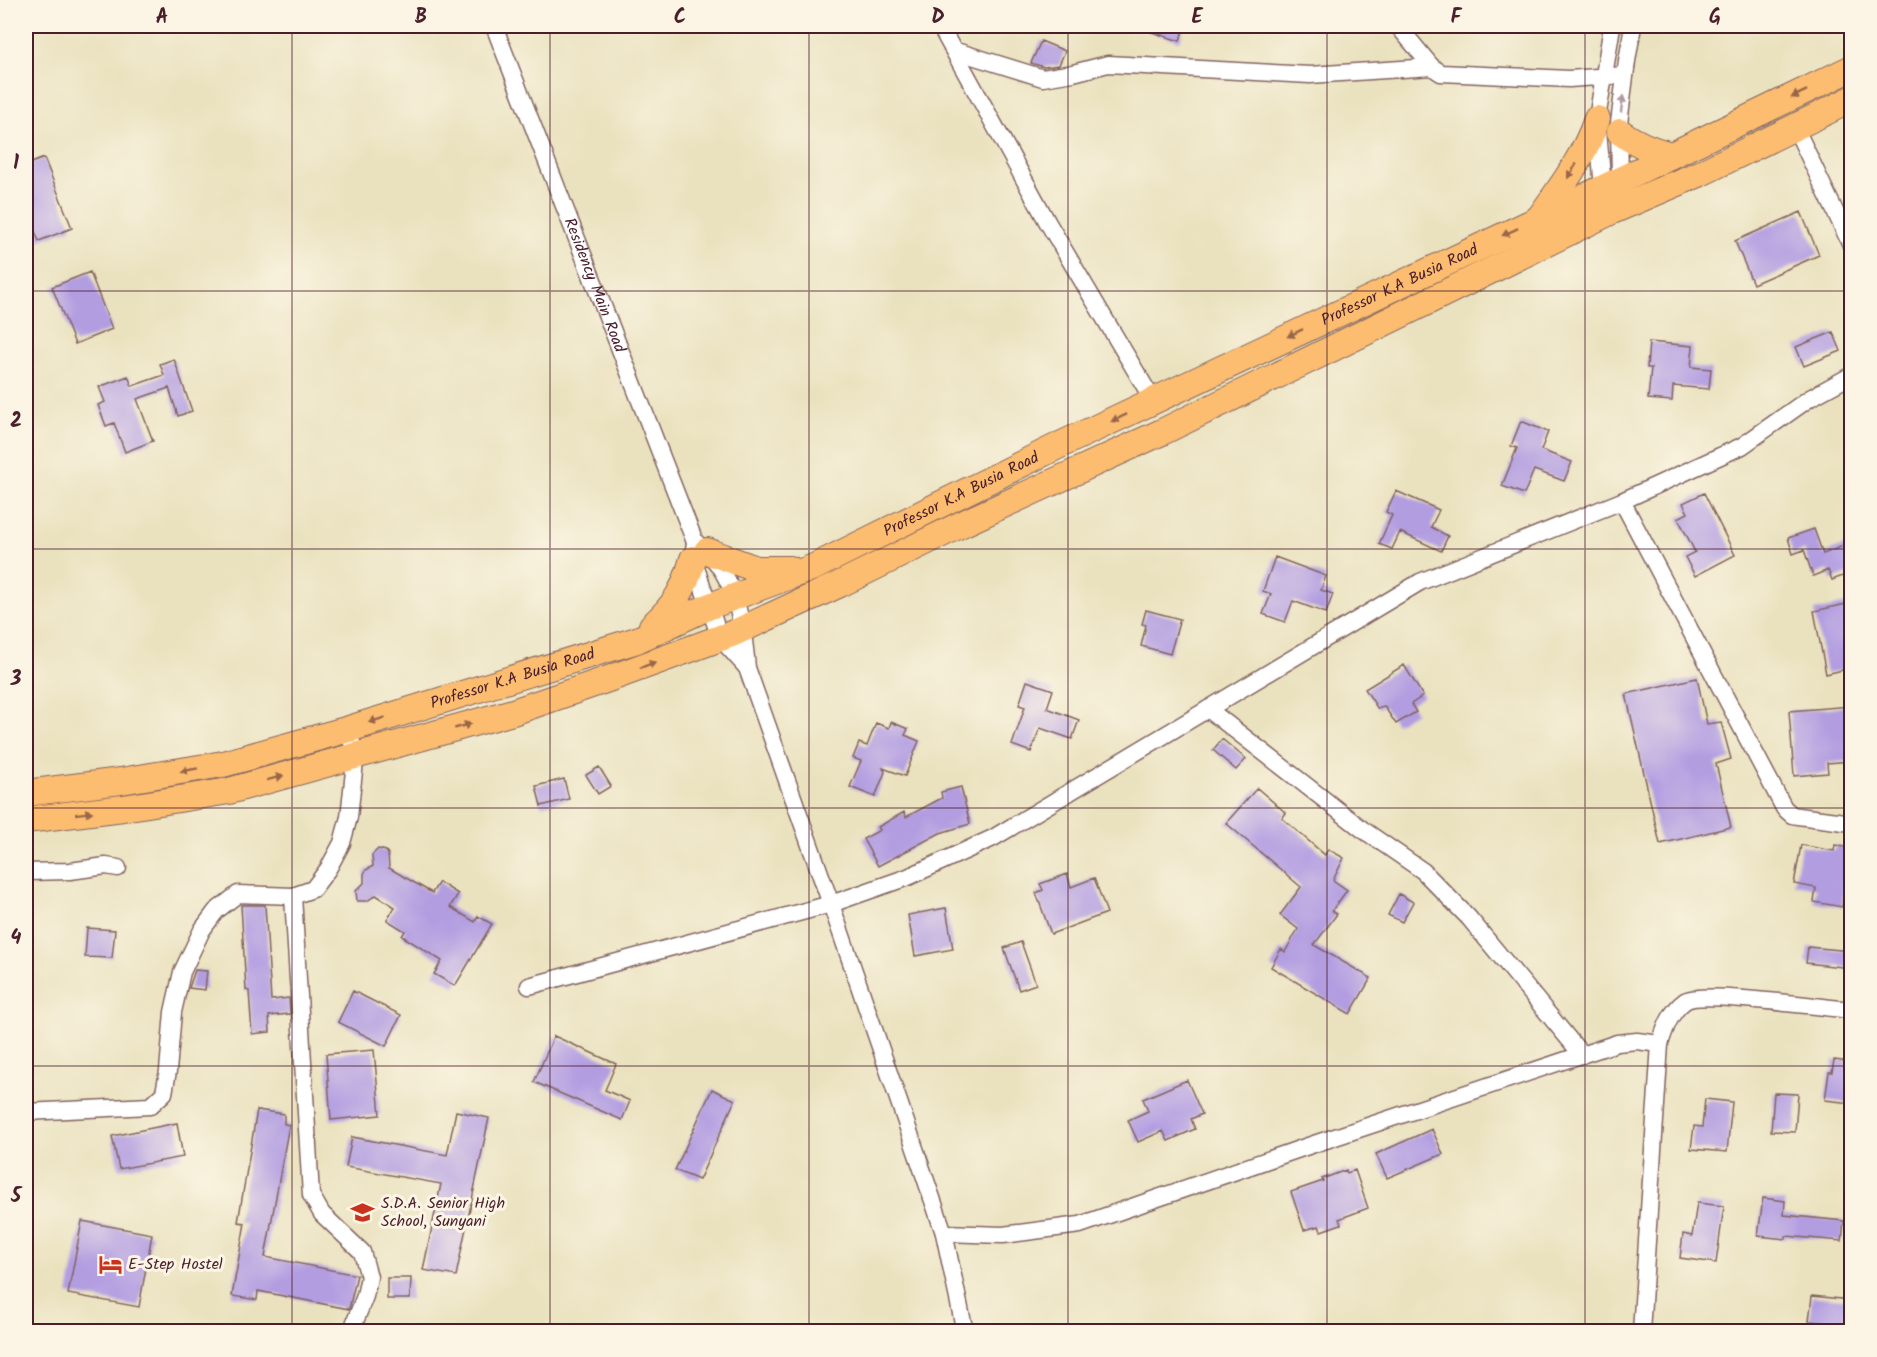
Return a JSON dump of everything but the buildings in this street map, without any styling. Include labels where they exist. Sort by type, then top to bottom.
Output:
[{"type":"main road","name":"Professor K.A Busia Road","points":[[26,820],[123,808],[229,791],[513,712],[744,629],[964,523],[1162,432],[1616,195],[1671,155],[1851,68]]},
{"type":"main road","name":"Professor K.A Busia Road","points":[[26,793],[121,781],[223,764],[349,729],[637,640],[710,606],[814,567],[1029,460],[1539,219],[1616,195],[1701,173],[1851,99]]},
{"type":"main road","points":[[1539,219],[1573,168],[1597,119]]},
{"type":"main road","points":[[1620,132],[1635,143],[1671,155]]},
{"type":"main road","points":[[637,640],[670,609],[679,597],[698,550],[756,569],[814,567]]},
{"type":"main road","points":[[306,741],[314,768]]},
{"type":"street","name":"Residency Main Road","points":[[494,26],[698,550]]},
{"type":"street","points":[[940,26],[956,51],[1048,223],[1154,402]]},
{"type":"street","points":[[1398,26],[1432,67],[1441,73],[1569,79],[1625,75]]},
{"type":"street","points":[[1612,26],[1597,119],[1616,195]]},
{"type":"street","points":[[1616,195],[1625,75],[1633,26]]},
{"type":"street","points":[[956,51],[1044,78],[1108,64],[1310,75],[1432,67]]},
{"type":"street","points":[[1795,127],[1851,247]]},
{"type":"street","points":[[529,987],[831,904],[908,877],[993,838],[1420,582],[1622,501],[1742,446],[1809,398],[1851,375]]},
{"type":"street","points":[[1622,501],[1784,808],[1792,815],[1851,823]]},
{"type":"street","points":[[698,550],[735,596],[744,629],[747,668],[944,1233],[965,1332]]},
{"type":"street","points":[[698,550],[710,606],[720,638],[747,668]]},
{"type":"street","points":[[1208,709],[1362,829],[1422,871],[1469,918],[1582,1055]]},
{"type":"street","points":[[26,1112],[150,1106],[164,1093],[173,1012],[182,972],[202,930],[216,911],[238,894],[293,896],[313,889],[328,869],[342,843],[352,797],[355,756],[349,729]]},
{"type":"street","points":[[26,872],[70,871],[106,866],[118,868]]},
{"type":"street","points":[[293,896],[311,1195],[322,1214],[362,1252],[369,1277],[365,1296],[351,1332]]},
{"type":"street","points":[[1641,1332],[1660,1044],[1665,1027],[1674,1011],[1687,999],[1698,997],[1851,1010]]},
{"type":"street","points":[[944,1233],[1004,1235],[1080,1225],[1617,1043],[1637,1041],[1660,1044]]},
{"type":"place","name":"S.D.A. Senior High School, Sunyani","points":[[363,1212]]},
{"type":"place","name":"E-Step Hostel","points":[[110,1264]]}]
